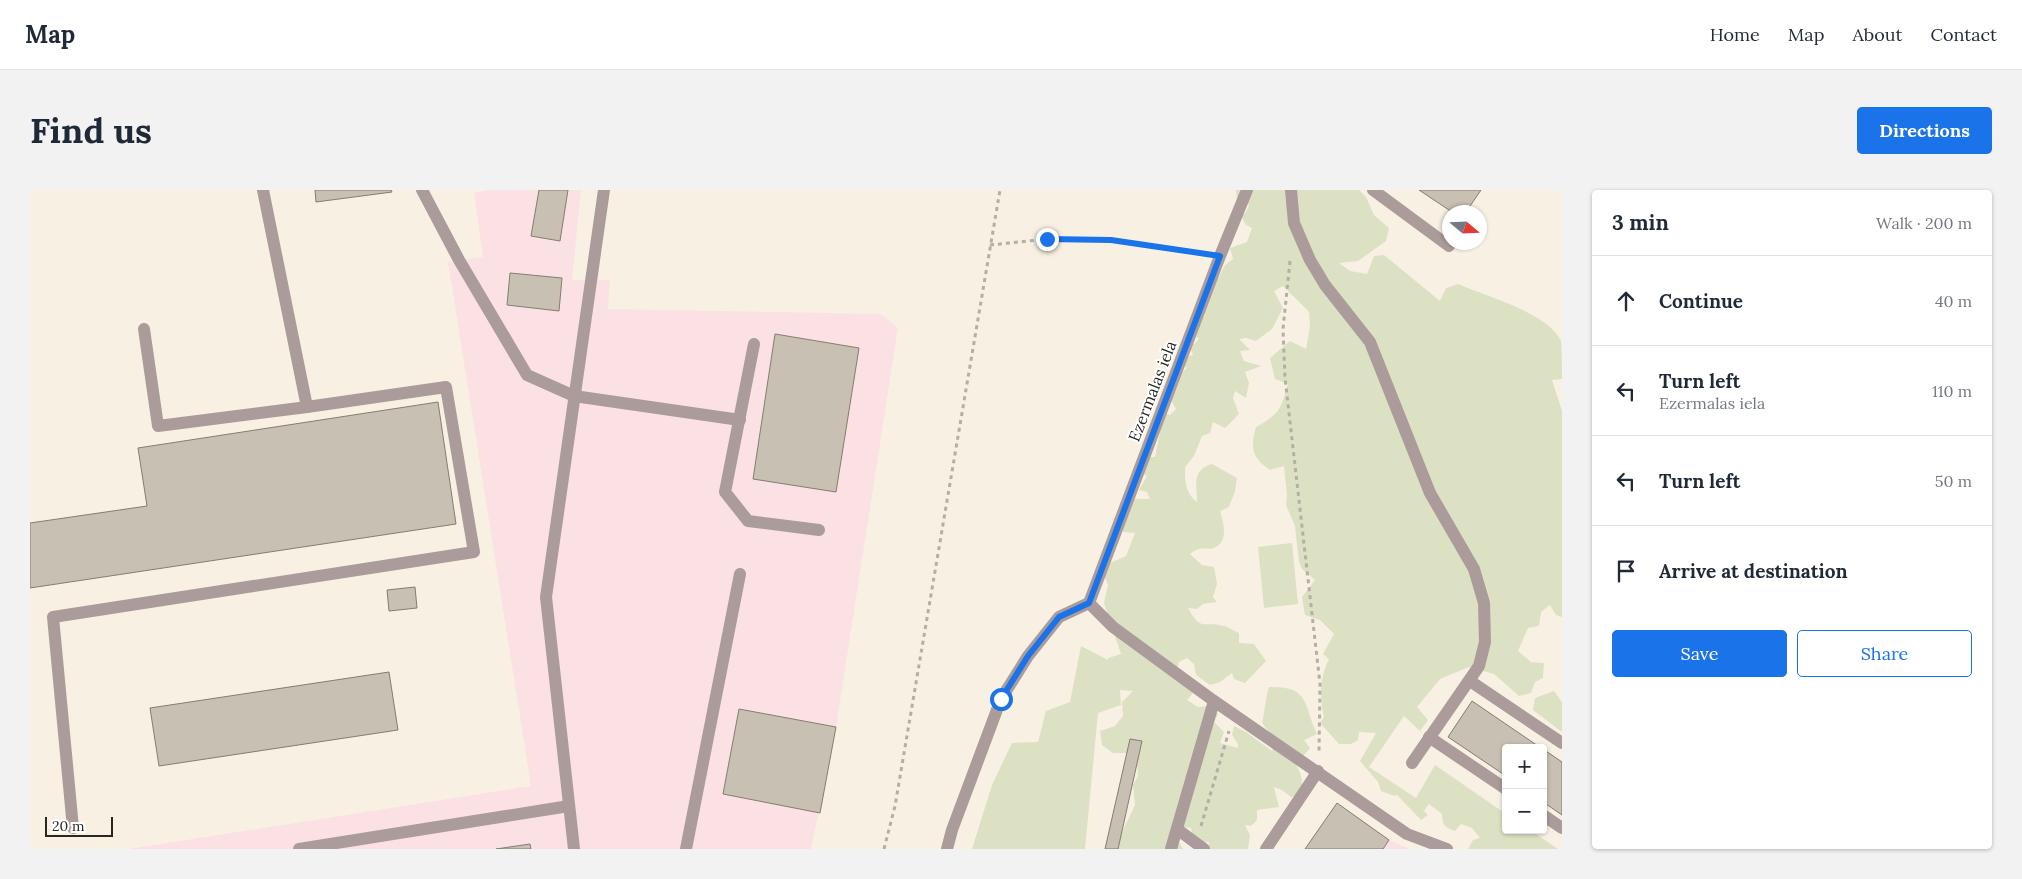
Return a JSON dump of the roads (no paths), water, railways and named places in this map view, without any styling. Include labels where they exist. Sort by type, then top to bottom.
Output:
[{"type":"street","points":[[263,190],[306,407]]},
{"type":"street","points":[[422,190],[459,260],[527,375],[574,396],[740,420]]},
{"type":"street","points":[[574,849],[546,597],[604,190]]},
{"type":"street","name":"Ezermalas iela","points":[[1089,603],[1220,256],[1247,190]]},
{"type":"street","points":[[1291,190],[1294,223],[1310,260],[1326,285],[1370,342],[1430,493],[1474,569],[1484,603],[1485,642],[1479,666],[1412,763]]},
{"type":"street","points":[[1373,190],[1442,241]]},
{"type":"street","points":[[72,828],[54,617],[474,552],[446,387],[158,426],[144,329]]},
{"type":"street","points":[[754,344],[726,492],[748,521],[819,530]]},
{"type":"street","points":[[686,849],[740,574]]},
{"type":"street","points":[[947,849],[952,830],[1001,699],[1028,656],[1059,617],[1089,603],[1113,627],[1214,700],[1408,834],[1447,849]]},
{"type":"street","points":[[1470,681],[1562,743]]},
{"type":"street","points":[[1171,849],[1214,700]]},
{"type":"street","points":[[1429,737],[1502,786]]},
{"type":"street","points":[[1266,849],[1318,771]]},
{"type":"street","points":[[299,849],[569,806]]},
{"type":"street","points":[[1547,818],[1562,828]]},
{"type":"street","points":[[1177,829],[1200,846]]}]
